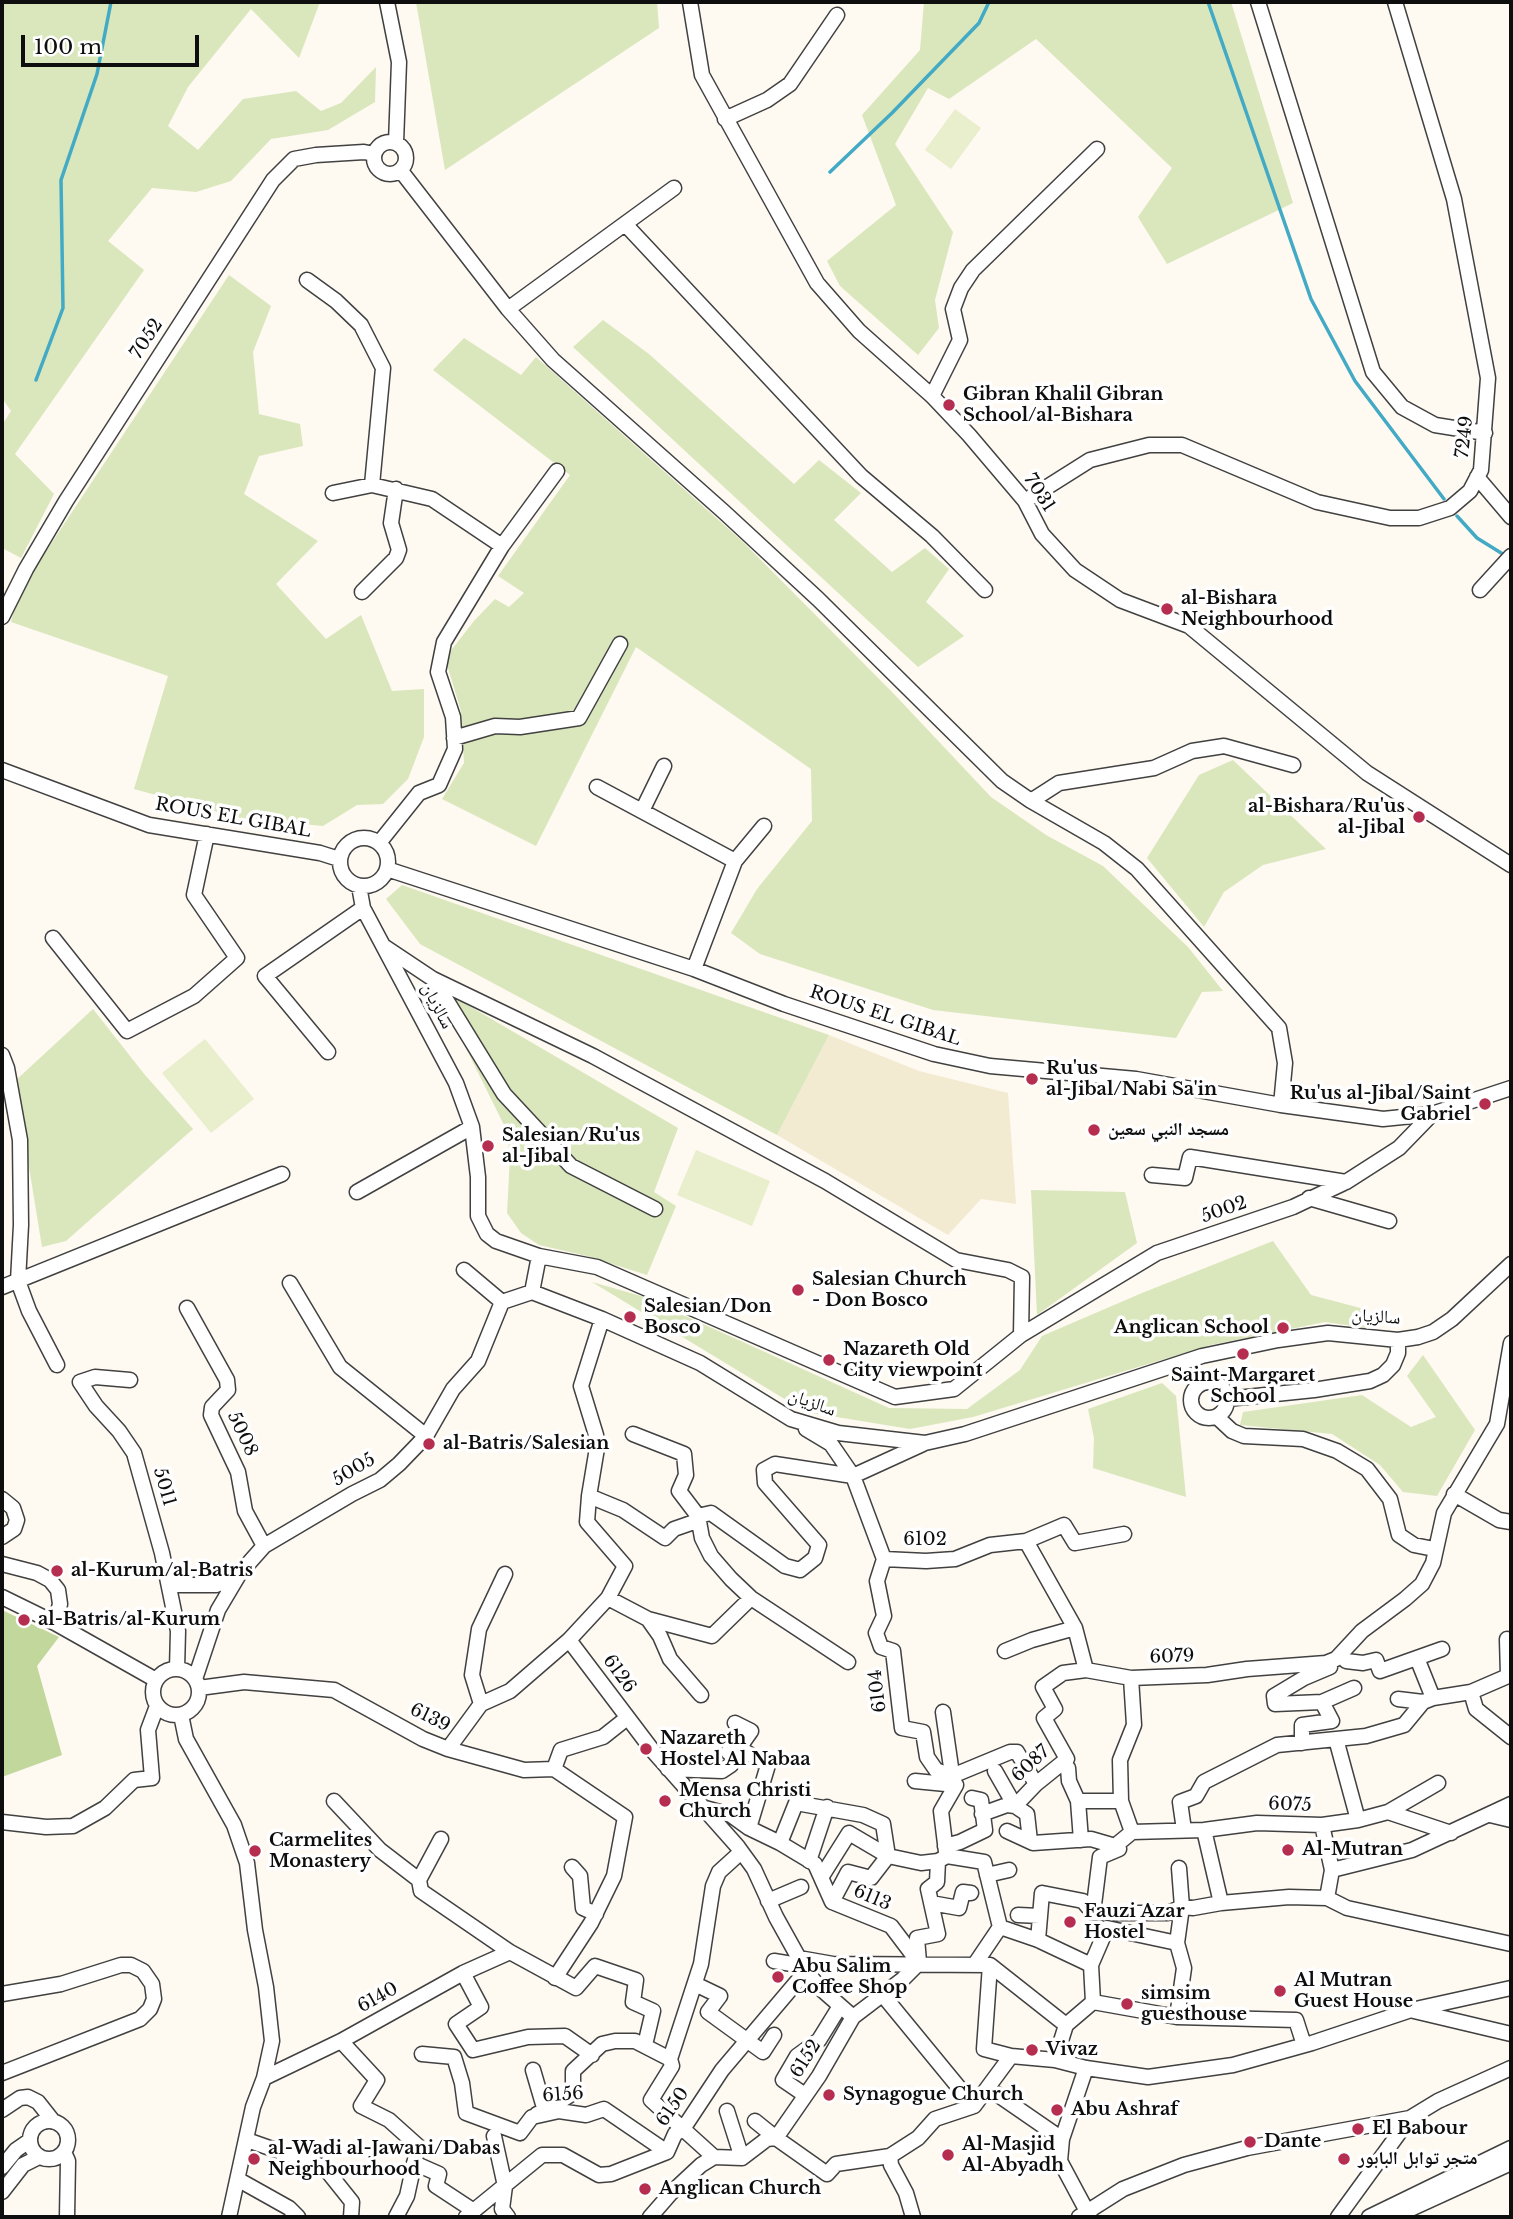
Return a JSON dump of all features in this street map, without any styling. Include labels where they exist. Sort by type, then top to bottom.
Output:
[{"type":"street","points":[[387,2],[400,62],[396,143],[406,155],[405,167],[401,171],[391,175],[381,172],[375,164],[374,154],[383,143],[396,143]]},
{"type":"street","name":"7031","points":[[690,2],[702,75],[817,283],[859,331],[970,435],[1025,501],[1042,534],[1075,570],[1120,600],[1189,626],[1367,773],[1511,865]]},
{"type":"street","points":[[1258,2],[1373,372],[1402,407],[1435,425],[1485,433]]},
{"type":"street","name":"7249","points":[[1025,501],[1090,460],[1149,445],[1182,445],[1317,502],[1390,518],[1419,518],[1450,508],[1470,491],[1481,470],[1488,378],[1454,199],[1395,2]]},
{"type":"street","points":[[725,119],[767,100],[790,83],[837,15]]},
{"type":"street","points":[[932,397],[960,340],[953,309],[967,279],[973,270],[1097,149]]},
{"type":"street","name":"7052","points":[[2,617],[66,500],[273,180],[295,159],[316,155],[364,152],[374,154]]},
{"type":"street","points":[[401,171],[508,309],[553,360],[724,512],[818,600],[993,772],[1031,801],[1104,843],[1137,869],[1279,1028],[1285,1063],[1281,1105]]},
{"type":"street","points":[[508,309],[674,188]]},
{"type":"street","points":[[625,224],[860,476],[932,536],[985,590]]},
{"type":"street","points":[[307,280],[336,301],[360,325],[383,368],[372,485]]},
{"type":"street","points":[[379,843],[419,793],[439,785],[455,749],[453,717],[439,672],[444,642],[502,546],[557,471]]},
{"type":"street","points":[[1477,477],[1511,517]]},
{"type":"street","points":[[333,493],[372,485],[432,499],[502,546]]},
{"type":"street","points":[[362,592],[396,558],[399,550],[391,523],[396,489]]},
{"type":"street","points":[[1480,590],[1511,556]]},
{"type":"street","points":[[454,738],[495,726],[520,727],[579,718],[620,644]]},
{"type":"street","points":[[1031,801],[1059,783],[1154,768],[1192,751],[1224,746],[1293,765]]},
{"type":"street","points":[[642,811],[664,766]]},
{"type":"street","name":"ROUS EL GIBAL","points":[[2,770],[149,825],[320,853],[340,859]]},
{"type":"street","points":[[597,787],[735,861]]},
{"type":"street","points":[[694,969],[735,861],[764,826]]},
{"type":"street","points":[[53,938],[127,1031],[194,996],[237,958],[194,895],[207,834]]},
{"type":"street","points":[[355,839],[372,839],[379,843],[387,855],[387,869],[376,883],[359,886],[344,876],[340,868],[342,851],[355,839]]},
{"type":"street","name":"ROUS EL GIBAL","points":[[387,869],[694,969],[784,1004],[934,1054],[990,1066],[1136,1079],[1281,1105],[1383,1119],[1432,1114],[1511,1088]]},
{"type":"street","name":"سالزيان","points":[[359,886],[363,908],[456,1083],[472,1127],[481,1226],[486,1234],[496,1241],[539,1256]]},
{"type":"street","points":[[328,1052],[265,976],[363,908]]},
{"type":"street","points":[[385,947],[433,979],[605,1063],[825,1181],[956,1260],[1008,1270],[1022,1277],[1021,1335]]},
{"type":"street","points":[[433,979],[505,1094],[572,1166],[655,1209]]},
{"type":"street","points":[[2,1055],[7,1068],[20,1140],[21,1225],[18,1281],[29,1311],[57,1366]]},
{"type":"street","name":"5002","points":[[539,1256],[597,1267],[895,1397],[954,1389],[1021,1335],[1157,1253],[1293,1207],[1346,1182],[1399,1148],[1432,1114]]},
{"type":"street","points":[[356,1192],[472,1127]]},
{"type":"street","points":[[1152,1175],[1185,1178],[1190,1157],[1346,1182]]},
{"type":"street","points":[[2,1287],[282,1174]]},
{"type":"street","points":[[1309,1198],[1389,1221]]},
{"type":"street","points":[[464,1270],[502,1302],[532,1292],[539,1256]]},
{"type":"street","name":"سالزيان","points":[[532,1292],[602,1319],[700,1363],[790,1419],[838,1433],[925,1443],[965,1434],[1202,1356],[1328,1333],[1398,1340],[1418,1337],[1433,1332],[1452,1319],[1511,1264]]},
{"type":"street","points":[[290,1283],[340,1367],[426,1436]]},
{"type":"street","name":"5005","points":[[197,1683],[218,1610],[237,1576],[264,1546],[380,1480],[426,1436],[453,1390],[478,1361],[502,1302]]},
{"type":"street","name":"5008","points":[[187,1308],[227,1380],[228,1390],[212,1407],[211,1415],[238,1472],[245,1511],[264,1546]]},
{"type":"street","points":[[448,1749],[481,1704],[510,1691],[569,1640],[608,1598],[625,1566],[587,1522],[597,1448],[596,1435],[581,1386],[602,1319]]},
{"type":"street","points":[[1227,1399],[1370,1381],[1384,1375],[1393,1366],[1398,1353],[1398,1340]]},
{"type":"street","points":[[1354,1688],[1322,1702],[1275,1704],[1274,1696],[1344,1657],[1362,1631],[1422,1584],[1433,1563],[1444,1513],[1497,1424],[1511,1342]]},
{"type":"street","name":"5011","points":[[131,1380],[95,1377],[80,1382],[96,1406],[120,1431],[134,1453],[169,1585],[178,1631],[177,1669]]},
{"type":"street","points":[[1212,1382],[1223,1388],[1227,1399],[1224,1411],[1217,1417],[1204,1418],[1194,1411],[1191,1399],[1195,1387],[1212,1382]]},
{"type":"street","points":[[1217,1417],[1232,1431],[1244,1436],[1303,1439],[1336,1451],[1367,1469],[1390,1499],[1399,1535],[1414,1545],[1434,1549]]},
{"type":"street","name":"6102","points":[[790,1419],[831,1444],[853,1476],[884,1559],[955,1559],[990,1545],[1026,1541],[1064,1525],[1075,1544],[1124,1534]]},
{"type":"street","points":[[633,1434],[684,1454],[686,1475],[679,1491],[697,1519],[702,1538],[712,1556],[751,1598],[848,1662]]},
{"type":"street","points":[[589,1496],[623,1510],[665,1538],[674,1529],[710,1513],[785,1566],[800,1570],[815,1558],[819,1545],[765,1483],[764,1471],[775,1464],[853,1476],[925,1443]]},
{"type":"street","points":[[1454,1494],[1499,1520],[1511,1522]]},
{"type":"street","points":[[2,1499],[13,1508],[17,1520],[14,1529],[2,1537]]},
{"type":"street","points":[[1026,1541],[1075,1628],[1086,1670]]},
{"type":"street","name":"6104","points":[[884,1559],[877,1581],[884,1616],[876,1633],[881,1647],[893,1651],[902,1728],[923,1732],[926,1758],[936,1770],[954,1780]]},
{"type":"street","points":[[2,1564],[37,1573],[50,1580],[58,1590],[60,1604],[55,1623]]},
{"type":"street","points":[[481,1704],[472,1675],[479,1629],[505,1574]]},
{"type":"street","points":[[169,1585],[216,1585],[237,1576]]},
{"type":"street","points":[[2,1597],[55,1623],[156,1680]]},
{"type":"street","points":[[608,1598],[648,1619],[712,1636],[751,1598]]},
{"type":"street","points":[[648,1619],[660,1636],[670,1659],[701,1695]]},
{"type":"street","points":[[1005,1651],[1075,1628]]},
{"type":"street","points":[[1398,1699],[1428,1700],[1471,1692],[1508,1676],[1507,1639]]},
{"type":"street","name":"6126","points":[[569,1640],[668,1769],[705,1808],[754,1869],[768,1902],[803,1965],[820,1988],[853,2017]]},
{"type":"street","points":[[1344,1657],[1363,1663],[1376,1660],[1380,1671],[1442,1649]]},
{"type":"street","name":"6079","points":[[1132,1832],[1121,1801],[1119,1760],[1135,1725],[1130,1678],[1207,1675],[1326,1663],[1344,1657]]},
{"type":"street","points":[[1417,1658],[1428,1700]]},
{"type":"street","points":[[184,1670],[197,1683],[198,1702],[181,1715],[167,1714],[157,1706],[153,1693],[156,1680],[165,1671],[184,1670]]},
{"type":"street","name":"6087","points":[[982,1814],[1007,1805],[1015,1805],[1067,1759],[1044,1718],[1055,1709],[1043,1687],[1063,1673],[1086,1670],[1130,1678]]},
{"type":"street","name":"6139","points":[[197,1683],[244,1682],[334,1690],[424,1739],[448,1749],[524,1770],[554,1769]]},
{"type":"street","points":[[1471,1692],[1476,1709],[1511,1737]]},
{"type":"street","points":[[1184,1830],[1180,1802],[1196,1796],[1204,1782],[1277,1745],[1366,1736],[1404,1726],[1428,1700]]},
{"type":"street","points":[[1302,1742],[1302,1725],[1332,1721],[1322,1702]]},
{"type":"street","points":[[2,1822],[46,1827],[73,1826],[105,1808],[134,1780],[152,1779],[148,1730],[157,1706]]},
{"type":"street","points":[[919,1964],[917,1938],[938,1934],[928,1889],[937,1882],[944,1854],[941,1811],[954,1780],[943,1712]]},
{"type":"street","points":[[181,1715],[186,1739],[234,1825],[247,1863],[272,2041],[264,2078],[253,2107],[229,2217]]},
{"type":"street","points":[[555,1978],[596,1914],[614,1876],[625,1817],[554,1769],[561,1750],[603,1737],[627,1718]]},
{"type":"street","points":[[735,1723],[751,1731],[739,1748],[768,1765],[749,1828]]},
{"type":"street","points":[[1336,1739],[1358,1820]]},
{"type":"street","points":[[668,1769],[722,1771],[731,1765],[733,1756],[728,1752]]},
{"type":"street","points":[[915,1781],[954,1780],[1010,1752],[1017,1752],[1036,1784]]},
{"type":"street","points":[[1068,1768],[1069,1782],[1077,1801],[1081,1839]]},
{"type":"street","name":"6087","points":[[995,1771],[1015,1805],[1027,1814],[1030,1841]]},
{"type":"street","name":"6075","points":[[1132,1832],[1205,1830],[1256,1823],[1322,1825],[1358,1820],[1388,1812],[1438,1783]]},
{"type":"street","points":[[822,1876],[849,1833],[888,1856],[922,1863],[944,1854],[960,1842],[985,1830],[981,1800],[972,1798]]},
{"type":"street","points":[[334,1801],[380,1850],[419,1880]]},
{"type":"street","points":[[1077,1801],[1121,1801]]},
{"type":"street","points":[[780,1843],[796,1802],[863,1815],[883,1824],[888,1856],[871,1878],[848,1872],[832,1902]]},
{"type":"street","points":[[1332,1870],[1412,1850],[1511,1804]]},
{"type":"street","points":[[809,1861],[827,1807]]},
{"type":"street","name":"6113","points":[[705,1808],[731,1815],[749,1828],[815,1864],[832,1902],[891,1926],[919,1964]]},
{"type":"street","points":[[1388,1812],[1451,1833]]},
{"type":"street","points":[[1490,1815],[1511,1820]]},
{"type":"street","points":[[1322,1825],[1332,1870],[1327,1898]]},
{"type":"street","points":[[1205,1830],[1221,1903]]},
{"type":"street","points":[[1007,1831],[1033,1843],[1091,1839],[1119,1849],[1100,1857],[1093,1913]]},
{"type":"street","points":[[1115,1846],[1132,1832]]},
{"type":"street","points":[[441,1839],[419,1880],[421,1891],[510,1952],[576,1988],[595,1965],[636,1980],[633,2002],[653,2011],[645,2045]]},
{"type":"street","points":[[960,1842],[968,1858]]},
{"type":"street","points":[[715,2157],[652,2100],[672,2066],[670,2059],[701,1964],[713,1886],[719,1872],[741,1852]]},
{"type":"street","points":[[944,1854],[984,1862],[999,1927],[983,1964],[984,2049],[1011,2056],[1055,2060],[1086,2068],[1148,2077],[1233,2065],[1411,2010],[1511,1987]]},
{"type":"street","points":[[572,1867],[580,1876],[583,1908],[596,1914]]},
{"type":"street","points":[[1177,2018],[1184,1968],[1177,1943],[1182,1907],[1179,1868]]},
{"type":"street","points":[[987,1875],[1009,1870]]},
{"type":"street","points":[[768,1902],[801,1887]]},
{"type":"street","points":[[931,1903],[959,1908],[963,1892],[971,1893]]},
{"type":"street","points":[[1038,1940],[1042,1893],[1083,1901],[1093,1913]]},
{"type":"street","points":[[1093,1913],[1168,1913],[1182,1907],[1194,1908],[1221,1903],[1289,1897],[1327,1898],[1347,1909],[1511,1944]]},
{"type":"street","points":[[1017,1915],[1040,1916]]},
{"type":"street","points":[[999,1927],[1038,1940],[1091,1965]]},
{"type":"street","points":[[1093,2002],[1091,1965],[1107,1928],[1177,1943]]},
{"type":"street","name":"6140","points":[[264,2078],[341,2041],[463,1973],[510,1952]]},
{"type":"street","points":[[774,1961],[803,1965],[983,1964],[1066,2025]]},
{"type":"street","name":"6152","points":[[776,2138],[806,2095],[853,2017],[919,1964]]},
{"type":"street","points":[[2,1994],[61,1984],[121,1965],[131,1965],[143,1971],[152,1984],[154,1999],[140,2020],[2,2073]]},
{"type":"street","name":"6150","points":[[470,2214],[542,2155],[563,2155],[599,2175],[611,2174],[667,2152],[675,2134],[683,2129],[722,2070],[803,1965]]},
{"type":"street","points":[[463,1973],[481,2007],[456,2024],[473,2050],[528,2038],[565,2036],[592,2055]]},
{"type":"street","points":[[683,2022],[708,2012],[720,1996],[695,1984]]},
{"type":"street","points":[[882,1994],[974,2106]]},
{"type":"street","points":[[1093,2002],[1177,2018],[1296,2020],[1304,2045]]},
{"type":"street","points":[[1055,2060],[1066,2025],[1093,2002]]},
{"type":"street","points":[[806,2095],[783,2080],[797,2056],[819,2040],[840,2006]]},
{"type":"street","points":[[1411,2010],[1511,2034]]},
{"type":"street","points":[[708,2012],[744,2041],[763,2052],[774,2035]]},
{"type":"street","points":[[341,2041],[377,2080],[361,2106],[389,2120],[418,2146],[407,2196],[396,2217]]},
{"type":"street","points":[[533,2070],[538,2114],[573,2093],[573,2071],[602,2044],[635,2041],[670,2059]]},
{"type":"street","name":"6156","points":[[422,2054],[454,2057],[462,2083],[466,2113],[520,2133],[538,2114],[559,2111],[586,2115],[604,2109],[667,2152]]},
{"type":"street","points":[[755,2121],[827,2174],[836,2164],[890,2156],[918,2138],[935,2119],[974,2106],[1011,2056]]},
{"type":"street","points":[[1086,2068],[1062,2139],[1060,2161],[1086,2216],[1123,2189],[1184,2165],[1247,2148],[1410,2118],[1438,2101],[1511,2068]]},
{"type":"street","points":[[988,2088],[1062,2139]]},
{"type":"street","points":[[2,2110],[20,2098],[28,2097],[38,2102],[52,2120],[64,2127],[67,2146],[64,2152],[50,2159],[39,2157],[32,2150],[29,2141],[36,2125],[52,2120]]},
{"type":"street","points":[[727,2111],[742,2158]]},
{"type":"street","points":[[1338,2217],[1410,2118]]},
{"type":"street","points":[[494,2136],[505,2186],[502,2209],[508,2217]]},
{"type":"street","points":[[650,2217],[701,2165],[715,2157],[742,2158],[767,2139],[776,2138]]},
{"type":"street","points":[[247,2140],[324,2167],[352,2202],[351,2217]]},
{"type":"street","points":[[2,2167],[16,2150],[29,2141]]},
{"type":"street","points":[[1369,2217],[1511,2148]]},
{"type":"street","points":[[64,2152],[68,2161],[68,2217]]},
{"type":"street","points":[[890,2156],[891,2165],[913,2217]]},
{"type":"street","points":[[2,2192],[23,2165],[39,2157]]},
{"type":"street","points":[[414,2163],[439,2174],[436,2186],[470,2214]]},
{"type":"street","points":[[1394,2217],[1511,2163]]},
{"type":"street","points":[[239,2180],[289,2208],[298,2217]]},
{"type":"shaded area","points":[[829,1035],[919,1071],[1008,1093],[1016,1204],[981,1199],[948,1235],[777,1135]]},
{"type":"green space","points":[[2,2],[320,2],[299,58],[251,9],[188,87],[168,126],[198,150],[243,99],[296,91],[321,111],[341,103],[376,67],[375,102],[328,130],[271,139],[231,181],[196,192],[152,188],[108,241],[144,270],[15,454],[54,494],[21,558],[2,548],[2,425],[11,411],[2,398]]},
{"type":"green space","points":[[416,2],[657,2],[659,28],[445,170]]},
{"type":"green space","points":[[924,2],[1231,2],[1293,203],[1167,264],[1138,217],[1172,168],[1036,39],[949,99],[928,88],[895,144],[953,232],[935,300],[939,328],[918,355],[840,286],[827,261],[896,205],[862,115],[920,50]]},
{"type":"green space","points":[[955,109],[981,128],[951,169],[925,150]]},
{"type":"green space","points":[[229,275],[271,306],[253,352],[259,414],[300,424],[303,446],[259,456],[244,494],[318,541],[276,584],[326,639],[361,615],[392,691],[424,689],[424,737],[408,779],[383,804],[357,805],[323,826],[240,818],[134,789],[168,676],[11,622],[19,592]]},
{"type":"green space","points":[[603,320],[649,354],[794,484],[819,460],[861,493],[834,520],[892,572],[925,548],[949,569],[926,602],[964,636],[918,667],[573,347]]},
{"type":"green space","points":[[464,338],[521,375],[536,357],[742,541],[894,694],[991,797],[1046,835],[1103,866],[1188,947],[1223,991],[1202,992],[1176,1038],[933,1010],[760,954],[731,933],[757,889],[812,821],[811,769],[636,647],[536,846],[442,799],[464,763],[461,711],[445,658],[495,599],[509,607],[524,593],[498,576],[570,475],[433,370]]},
{"type":"green space","points":[[1233,760],[1326,849],[1263,865],[1224,892],[1204,927],[1147,858],[1199,775]]},
{"type":"green space","points":[[402,885],[829,1035],[777,1135],[420,944],[386,899]]},
{"type":"green space","points":[[435,986],[678,1128],[654,1192],[676,1206],[647,1275],[587,1256],[539,1245],[521,1233],[507,1213],[510,1156],[506,1129]]},
{"type":"green space","points":[[93,1009],[145,1075],[193,1129],[66,1241],[42,1247],[15,1081]]},
{"type":"green space","points":[[205,1039],[254,1099],[211,1133],[162,1073]]},
{"type":"green space","points":[[696,1150],[770,1181],[752,1226],[677,1195]]},
{"type":"green space","points":[[1031,1190],[1125,1192],[1137,1243],[1037,1315]]},
{"type":"green space","points":[[1273,1241],[1311,1295],[1368,1310],[1366,1328],[1325,1322],[1211,1345],[973,1417],[910,1429],[806,1412],[592,1282],[641,1296],[889,1408],[967,1409],[1020,1370],[1042,1336]]},
{"type":"green space","points":[[1423,1355],[1475,1430],[1437,1496],[1403,1492],[1380,1465],[1332,1434],[1240,1425],[1243,1412],[1362,1395],[1411,1427],[1436,1417],[1407,1376]]},
{"type":"green space","points":[[1162,1383],[1176,1396],[1186,1497],[1093,1468],[1094,1438],[1088,1409]]},
{"type":"green space","points":[[2,1610],[59,1637],[37,1666],[62,1755],[2,1777]]},
{"type":"waterway","points":[[36,380],[63,308],[61,180],[97,74],[111,2]]},
{"type":"waterway","points":[[830,172],[892,113],[979,23],[989,2]]},
{"type":"waterway","points":[[1208,2],[1311,299],[1355,381],[1444,499]]},
{"type":"waterway","points":[[1457,516],[1477,538],[1506,556]]},
{"type":"place","name":"Gibran Khalil Gibran School/al-Bishara","points":[[949,405]]},
{"type":"place","name":"al-Bishara Neighbourhood","points":[[1167,609]]},
{"type":"place","name":"al-Bishara/Ru'us al-Jibal","points":[[1419,817]]},
{"type":"place","name":"Ru'us al-Jibal/Nabi Sa'in","points":[[1032,1079]]},
{"type":"place","name":"Ru'us al-Jibal/Saint Gabriel","points":[[1485,1104]]},
{"type":"place","name":"مسجد النبي سعين","points":[[1094,1130]]},
{"type":"place","name":"Salesian/Ru'us al-Jibal","points":[[488,1146]]},
{"type":"place","name":"Salesian Church - Don Bosco","points":[[798,1290]]},
{"type":"place","name":"Salesian/Don Bosco","points":[[630,1317]]},
{"type":"place","name":"Anglican School","points":[[1283,1328]]},
{"type":"place","name":"Saint-Margaret School","points":[[1243,1354]]},
{"type":"place","name":"Nazareth Old City viewpoint","points":[[829,1360]]},
{"type":"place","name":"al-Batris/Salesian","points":[[429,1444]]},
{"type":"place","name":"al-Kurum/al-Batris","points":[[57,1571]]},
{"type":"place","name":"al-Batris/al-Kurum","points":[[24,1620]]},
{"type":"place","name":"Nazareth Hostel Al Nabaa","points":[[646,1749]]},
{"type":"place","name":"Mensa Christi Church","points":[[665,1801]]},
{"type":"place","name":"Al-Mutran","points":[[1288,1850]]},
{"type":"place","name":"Carmelites Monastery","points":[[255,1851]]},
{"type":"place","name":"Fauzi Azar Hostel","points":[[1070,1922]]},
{"type":"place","name":"Abu Salim Coffee Shop","points":[[778,1977]]},
{"type":"place","name":"Al Mutran Guest House","points":[[1280,1991]]},
{"type":"place","name":"simsim guesthouse","points":[[1127,2004]]},
{"type":"place","name":"Vivaz","points":[[1032,2050]]},
{"type":"place","name":"Synagogue Church","points":[[829,2095]]},
{"type":"place","name":"Abu Ashraf","points":[[1057,2110]]},
{"type":"place","name":"El Babour","points":[[1358,2129]]},
{"type":"place","name":"Dante","points":[[1250,2142]]},
{"type":"place","name":"Al-Masjid Al-Abyadh","points":[[948,2155]]},
{"type":"place","name":"al-Wadi al-Jawani/Dabas Neighbourhood","points":[[254,2159]]},
{"type":"place","name":"متجر توابل البابور","points":[[1344,2159]]},
{"type":"place","name":"Anglican Church","points":[[645,2189]]}]
